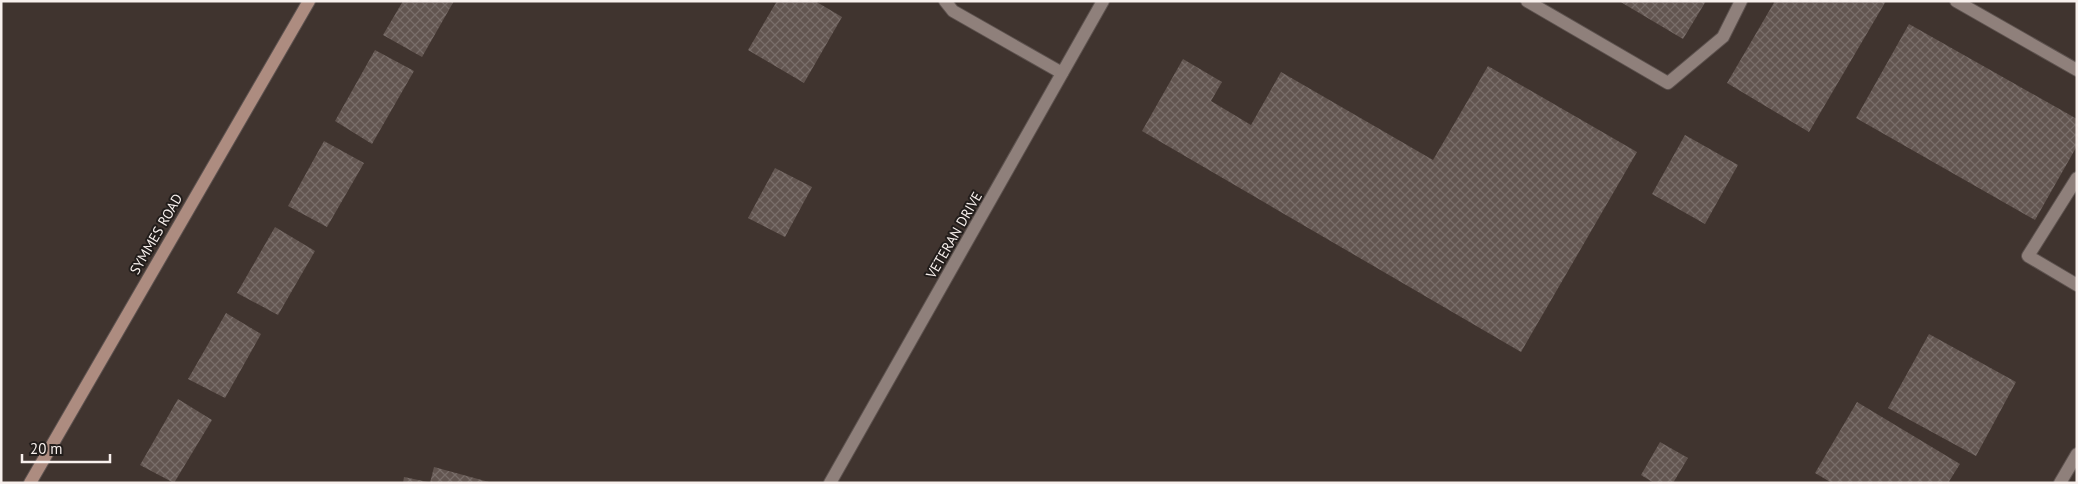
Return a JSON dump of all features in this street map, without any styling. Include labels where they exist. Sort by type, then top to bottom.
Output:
[{"type":"main road","name":"SYMMES ROAD","points":[[30,483],[309,1]]},
{"type":"street","points":[[945,1],[953,11],[1062,73]]},
{"type":"street","name":"VETERAN DRIVE","points":[[830,483],[1103,1]]},
{"type":"street","points":[[1527,1],[1668,83],[1723,37],[1741,1]]},
{"type":"street","points":[[1956,1],[2077,70]]},
{"type":"street","points":[[2077,178],[2028,256],[2077,285]]},
{"type":"street","points":[[2060,483],[2077,454]]},
{"type":"building","points":[[403,1],[454,1],[422,57],[383,35]]},
{"type":"building","points":[[777,1],[815,1],[842,17],[804,83],[748,50]]},
{"type":"building","points":[[1619,1],[1706,1],[1683,39]]},
{"type":"building","points":[[1775,1],[1886,1],[1809,132],[1727,83]]},
{"type":"building","points":[[1909,24],[2077,119],[2077,146],[2035,220],[1856,118]]},
{"type":"building","points":[[375,50],[414,71],[372,144],[335,121]]},
{"type":"building","points":[[1183,59],[1222,82],[1211,101],[1251,125],[1281,72],[1433,160],[1488,66],[1637,152],[1521,352],[1142,131]]},
{"type":"building","points":[[1685,135],[1738,165],[1705,224],[1652,194]]},
{"type":"building","points":[[324,141],[364,163],[327,227],[288,206]]},
{"type":"building","points":[[775,168],[812,187],[785,237],[748,218]]},
{"type":"building","points":[[275,227],[315,251],[278,315],[237,293]]},
{"type":"building","points":[[226,313],[261,334],[225,398],[188,379]]},
{"type":"building","points":[[1929,334],[2016,382],[1976,456],[1888,408]]},
{"type":"building","points":[[178,399],[212,420],[174,483],[140,465]]},
{"type":"building","points":[[1857,402],[1960,464],[1948,483],[1832,483],[1815,473]]},
{"type":"building","points":[[1660,442],[1688,458],[1673,483],[1654,483],[1641,475]]},
{"type":"building","points":[[434,467],[489,482],[489,483],[430,483]]},
{"type":"building","points":[[404,477],[428,482],[428,483],[403,483]]}]
